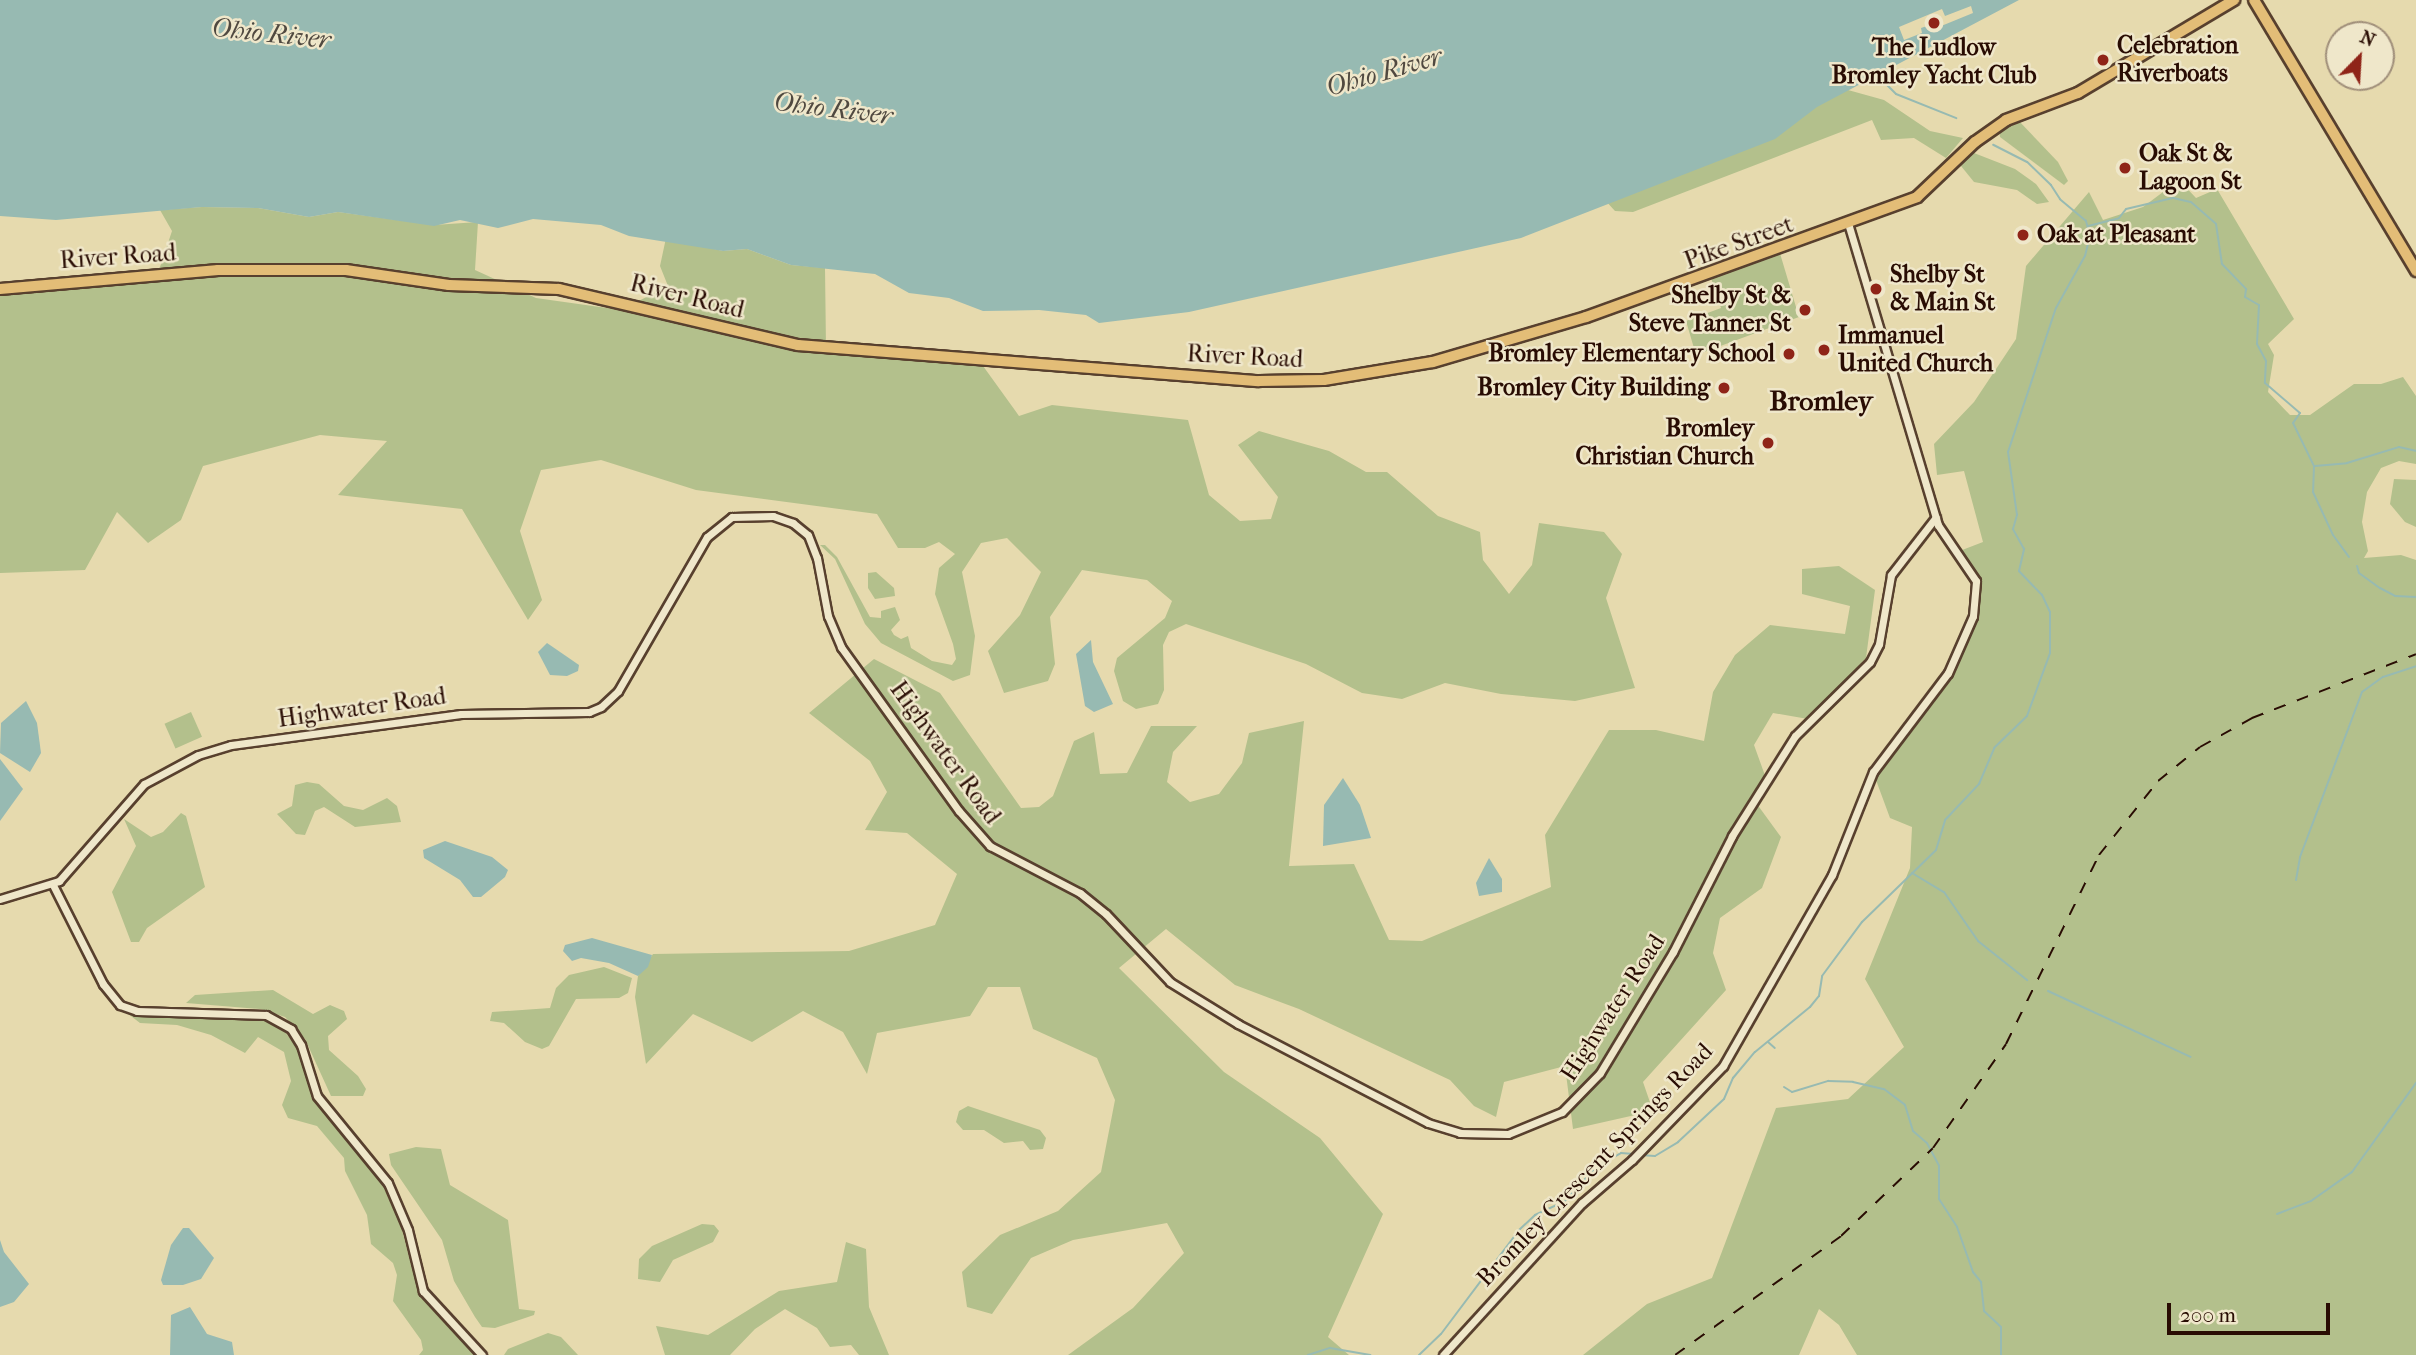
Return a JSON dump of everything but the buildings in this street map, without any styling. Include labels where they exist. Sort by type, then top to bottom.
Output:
[{"type":"main road","name":"Pike Street","points":[[1364,374],[1453,357],[1586,317],[1848,224],[1922,194],[1996,127],[2078,93],[2234,0]]},
{"type":"main road","points":[[2254,0],[2416,271]]},
{"type":"main road","name":"River Road","points":[[0,289],[218,270],[346,270],[449,285],[559,289],[798,345],[1259,381],[1364,374]]},
{"type":"street","name":"Bromley Crescent Springs Road","points":[[1443,1355],[1582,1203],[1633,1160],[1723,1066],[1832,875],[1873,772],[1948,673],[1960,647],[1976,602],[1976,581],[1936,517],[1848,224]]},
{"type":"street","name":"Highwater Road","points":[[52,884],[144,783],[198,755],[231,745],[472,713],[597,709],[618,691],[713,531],[738,515],[773,516],[793,523],[808,535],[817,558],[828,616],[841,647],[959,811],[990,846],[1097,906],[1170,982],[1238,1024],[1428,1123],[1460,1133],[1508,1134],[1562,1112],[1600,1073],[1674,952],[1731,836],[1795,736],[1870,662],[1879,643],[1891,575],[1936,517]]},
{"type":"street","points":[[0,899],[52,884],[103,984],[120,1005],[136,1011],[266,1015],[291,1029],[321,1103],[388,1183],[408,1230],[424,1291],[482,1355]]},
{"type":"green space","points":[[1848,90],[1884,100],[1930,131],[1963,138],[1946,158],[1914,138],[1881,140],[1872,120],[1633,212],[1615,211],[1604,199]]},
{"type":"green space","points":[[2018,120],[2058,162],[2068,181],[2064,185],[2000,137],[1999,128]]},
{"type":"green space","points":[[1974,153],[2015,169],[2036,184],[2049,202],[2037,204],[2017,190],[1974,182],[1961,166],[1965,156]]},
{"type":"green space","points":[[2179,180],[2196,198],[2217,189],[2294,319],[2268,344],[2274,355],[2268,392],[2290,415],[2310,415],[2354,384],[2381,384],[2403,377],[2416,396],[2416,464],[2399,461],[2381,468],[2367,492],[2362,522],[2368,551],[2364,558],[2401,555],[2416,560],[2416,1355],[1857,1355],[1839,1325],[1819,1309],[1799,1355],[1583,1355],[1647,1304],[1712,1278],[1776,1108],[1848,1099],[1904,1047],[1865,979],[1910,868],[1912,827],[1890,818],[1873,772],[1948,673],[1973,616],[1973,571],[1957,552],[1983,542],[1964,471],[1937,475],[1934,444],[1974,402],[2016,339],[2026,266],[2089,192],[2103,220],[2143,207]]},
{"type":"green space","points":[[202,207],[258,208],[309,217],[338,212],[434,225],[478,222],[475,270],[536,298],[621,310],[668,286],[660,266],[666,238],[723,251],[747,249],[791,265],[825,268],[826,347],[978,359],[1019,416],[1052,405],[1188,420],[1209,495],[1240,521],[1271,519],[1278,497],[1238,445],[1259,431],[1329,451],[1366,472],[1387,472],[1438,516],[1480,532],[1483,560],[1509,594],[1532,565],[1539,523],[1604,532],[1622,554],[1606,598],[1635,688],[1575,701],[1501,694],[1445,683],[1402,699],[1362,693],[1306,664],[1186,624],[1169,632],[1163,645],[1164,690],[1158,704],[1136,709],[1123,701],[1114,671],[1117,658],[1165,618],[1172,601],[1147,580],[1082,570],[1050,617],[1055,664],[1048,681],[1004,693],[988,651],[1020,615],[1041,572],[1007,538],[981,543],[962,572],[975,636],[970,675],[953,681],[881,643],[865,624],[835,559],[820,545],[825,545],[837,557],[870,617],[881,618],[881,611],[895,607],[900,620],[891,630],[894,635],[901,639],[908,636],[911,648],[932,661],[952,665],[956,659],[953,644],[935,594],[939,568],[955,554],[939,542],[925,548],[898,548],[877,514],[696,490],[601,460],[541,470],[520,531],[542,600],[528,620],[462,509],[338,495],[387,441],[320,435],[203,466],[181,520],[148,543],[117,512],[85,570],[0,573],[0,289],[157,276],[172,231],[160,210]]},
{"type":"green space","points":[[1779,250],[1799,317],[1696,355],[1686,321],[1721,308],[1710,275]]},
{"type":"green space","points":[[2394,479],[2416,480],[2416,527],[2405,522],[2390,504]]},
{"type":"green space","points":[[1839,566],[1875,590],[1866,658],[1808,719],[1773,713],[1754,745],[1767,781],[1754,800],[1781,837],[1762,888],[1720,918],[1713,953],[1726,990],[1643,1082],[1653,1111],[1573,1129],[1565,1066],[1504,1082],[1496,1117],[1474,1106],[1450,1080],[1299,1009],[1235,985],[1166,929],[1119,968],[1224,1072],[1320,1138],[1383,1214],[1328,1337],[1349,1355],[1068,1355],[1133,1308],[1184,1253],[1167,1223],[1073,1240],[1031,1258],[992,1314],[967,1307],[962,1272],[1000,1235],[1058,1211],[1101,1172],[1115,1100],[1097,1058],[1033,1029],[1020,987],[988,987],[970,1016],[877,1033],[867,1074],[843,1032],[803,1011],[752,1042],[693,1014],[646,1064],[635,997],[638,976],[653,954],[849,951],[935,925],[957,874],[907,833],[865,830],[887,792],[870,761],[809,713],[874,659],[940,693],[1021,808],[1039,807],[1053,796],[1074,741],[1094,732],[1100,774],[1127,773],[1151,726],[1197,726],[1173,752],[1167,782],[1190,802],[1219,794],[1242,763],[1249,733],[1304,721],[1289,866],[1354,864],[1389,940],[1422,941],[1551,887],[1545,835],[1609,730],[1656,730],[1704,741],[1713,692],[1735,655],[1770,625],[1845,634],[1850,606],[1802,594],[1802,569]]},
{"type":"green space","points":[[876,572],[894,588],[895,596],[875,599],[868,588],[868,573]]},
{"type":"green space","points":[[191,712],[202,737],[175,748],[165,724]]},
{"type":"green space","points":[[307,782],[319,784],[344,806],[363,810],[387,798],[397,806],[401,822],[355,827],[324,807],[315,811],[305,835],[296,834],[277,814],[292,806],[295,785]]},
{"type":"green space","points":[[181,813],[186,816],[205,887],[147,928],[139,942],[131,942],[112,892],[136,846],[124,819],[151,837],[163,832]]},
{"type":"green space","points":[[604,967],[632,978],[628,993],[619,998],[576,999],[549,1046],[542,1049],[525,1042],[504,1023],[490,1021],[492,1012],[550,1008],[556,988],[569,975]]},
{"type":"green space","points":[[273,990],[313,1014],[330,1005],[344,1011],[347,1019],[328,1036],[329,1050],[358,1076],[366,1089],[363,1096],[331,1096],[305,1039],[285,1017],[260,1009],[186,1003],[195,995]]},
{"type":"green space","points":[[127,1013],[248,1017],[267,1019],[282,1028],[298,1049],[317,1104],[380,1179],[401,1226],[419,1295],[476,1355],[419,1355],[423,1350],[421,1340],[393,1301],[397,1275],[393,1263],[371,1244],[367,1215],[345,1171],[344,1158],[317,1126],[288,1118],[282,1105],[291,1081],[284,1052],[258,1037],[245,1053],[211,1035],[177,1025],[140,1023]]},
{"type":"green space","points":[[968,1106],[1040,1130],[1046,1138],[1043,1149],[1030,1150],[1023,1141],[1004,1143],[984,1130],[963,1130],[956,1122],[959,1111]]},
{"type":"green space","points":[[416,1147],[441,1149],[450,1185],[508,1220],[519,1309],[535,1311],[534,1315],[495,1328],[482,1327],[454,1281],[442,1240],[391,1165],[389,1154]]},
{"type":"green space","points":[[702,1224],[714,1225],[719,1231],[713,1242],[673,1260],[660,1282],[638,1279],[639,1259],[652,1246]]},
{"type":"green space","points":[[846,1242],[866,1249],[869,1307],[889,1355],[859,1355],[851,1345],[830,1347],[817,1328],[785,1309],[755,1329],[730,1355],[665,1355],[656,1326],[708,1335],[779,1291],[837,1282]]},
{"type":"green space","points":[[548,1333],[561,1337],[578,1355],[504,1355],[508,1349]]},
{"type":"water","name":"Ohio River","points":[[0,0],[2019,0],[1817,107],[1775,139],[1521,238],[1189,312],[1099,323],[1086,315],[1039,310],[983,311],[949,298],[909,293],[875,274],[791,265],[747,249],[723,251],[629,236],[601,225],[533,219],[498,228],[460,220],[434,226],[338,212],[309,217],[258,208],[202,207],[56,220],[0,216]]},
{"type":"water","points":[[1091,640],[1093,662],[1113,704],[1094,712],[1085,706],[1076,654]]},
{"type":"water","points":[[547,643],[579,665],[578,671],[567,676],[550,675],[538,652]]},
{"type":"water","points":[[26,701],[37,723],[41,753],[30,772],[0,753],[1,723]]},
{"type":"water","points":[[0,759],[23,789],[0,821]]},
{"type":"water","points":[[1343,778],[1360,805],[1371,838],[1323,846],[1324,805]]},
{"type":"water","points":[[445,841],[492,857],[508,870],[505,877],[481,897],[473,897],[460,880],[424,858],[423,850]]},
{"type":"water","points":[[1489,858],[1502,879],[1502,892],[1479,896],[1476,883]]},
{"type":"water","points":[[592,938],[652,955],[648,967],[638,976],[609,963],[581,958],[572,961],[563,951],[565,945]]},
{"type":"water","points":[[183,1228],[189,1228],[214,1258],[201,1279],[183,1285],[163,1285],[161,1280],[171,1245]]},
{"type":"water","points":[[0,1240],[4,1252],[29,1284],[14,1302],[0,1307]]},
{"type":"water","points":[[190,1307],[207,1334],[232,1342],[234,1355],[170,1355],[171,1315]]},
{"type":"pier","points":[[1971,6],[1973,13],[1929,31],[1927,26],[1921,28],[1922,33],[1904,40],[1899,27],[1942,9],[1945,16]]},
{"type":"waterway","points":[[1876,74],[1896,94],[1956,118]]},
{"type":"waterway","points":[[1640,1155],[1655,1156],[1678,1142],[1724,1099],[1733,1078],[1755,1052],[1810,1007],[1819,996],[1822,976],[1862,922],[1936,850],[1945,820],[1979,784],[1994,748],[2027,716],[2050,653],[2050,612],[2042,595],[2019,571],[2024,549],[2013,529],[2017,515],[2008,452],[2056,308],[2085,256],[2090,236],[2086,221],[2060,199],[2051,185],[2027,162],[1993,145]]},
{"type":"waterway","points":[[2088,226],[2119,218],[2126,209],[2173,198],[2191,202],[2216,224],[2222,264],[2246,289],[2245,297],[2259,305],[2257,344],[2266,361],[2265,383],[2300,413],[2293,423],[2314,466],[2313,492],[2333,535],[2349,557]]},
{"type":"waterway","points":[[2315,466],[2347,463],[2399,447],[2416,451]]},
{"type":"waterway","points":[[2357,566],[2359,573],[2395,596],[2416,597]]},
{"type":"waterway","points":[[2296,880],[2300,857],[2362,692],[2383,677],[2416,666]]},
{"type":"waterway","points":[[1912,873],[1944,892],[1978,941],[2027,980]]},
{"type":"waterway","points":[[2048,991],[2191,1057]]},
{"type":"waterway","points":[[1768,1042],[1775,1048]]},
{"type":"waterway","points":[[1784,1087],[1792,1092],[1828,1081],[1853,1082],[1884,1089],[1905,1105],[1913,1131],[1927,1143],[1939,1166],[1939,1199],[1957,1227],[1973,1272],[1981,1282],[1984,1311],[2001,1327],[2001,1355]]},
{"type":"waterway","points":[[2277,1214],[2311,1201],[2352,1172],[2416,1083]]},
{"type":"waterway","points":[[1419,1355],[1441,1334],[1519,1230],[1535,1215],[1565,1201],[1596,1167],[1621,1153],[1634,1154]]},
{"type":"waterway","points":[[1308,1355],[1330,1348],[1370,1355]]},
{"type":"railway","points":[[1675,1355],[1841,1236],[1933,1148],[2006,1044],[2099,855],[2158,781],[2200,747],[2252,718],[2416,654]]},
{"type":"place","name":"The Ludlow Bromley Yacht Club","points":[[1934,23]]},
{"type":"place","name":"Celebration Riverboats","points":[[2103,60]]},
{"type":"place","name":"Oak St & Lagoon St","points":[[2125,168]]},
{"type":"place","name":"Oak at Pleasant","points":[[2023,235]]},
{"type":"place","name":"Shelby St & Main St","points":[[1876,289]]},
{"type":"place","name":"Shelby St & Steve Tanner St","points":[[1805,310]]},
{"type":"place","name":"Immanuel United Church","points":[[1824,350]]},
{"type":"place","name":"Bromley Elementary School","points":[[1789,354]]},
{"type":"place","name":"Bromley City Building","points":[[1724,388]]},
{"type":"place","name":"Bromley Christian Church","points":[[1768,443]]},
{"type":"district","name":"Bromley","points":[[1821,401]]}]
